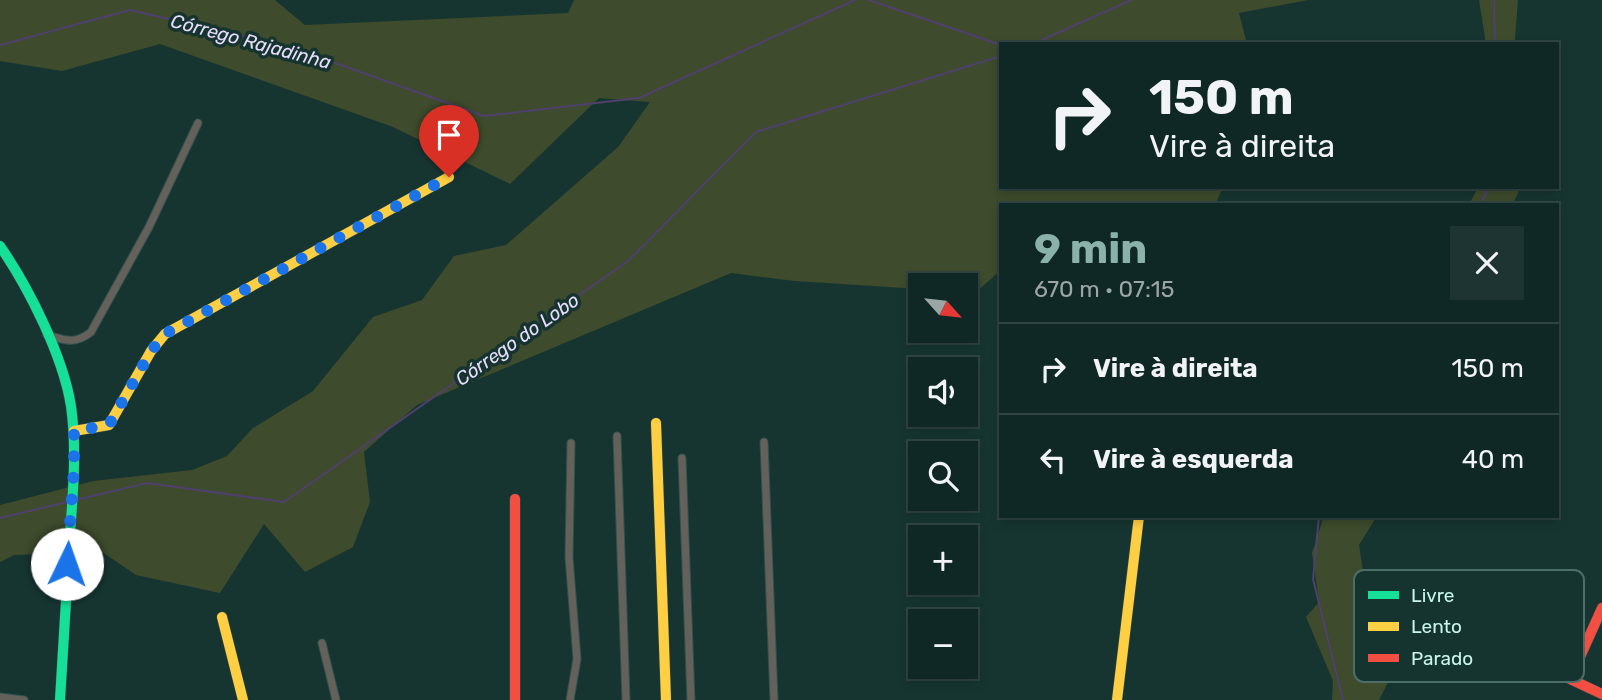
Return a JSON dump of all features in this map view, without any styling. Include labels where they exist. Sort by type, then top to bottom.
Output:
[{"type":"street","points":[[47,335],[70,342],[81,341],[91,332],[149,227],[198,123]]},
{"type":"street","points":[[74,431],[109,425],[151,351],[165,334],[449,177]]},
{"type":"street","points":[[0,246],[19,276],[64,376],[74,431],[60,700]]},
{"type":"street","points":[[656,423],[666,700]]},
{"type":"street","points":[[617,436],[626,700]]},
{"type":"street","points":[[764,442],[774,700]]},
{"type":"street","points":[[570,700],[577,659],[569,557],[571,443]]},
{"type":"street","points":[[682,458],[691,700]]},
{"type":"street","points":[[515,499],[515,636],[519,650],[514,673],[515,700]]},
{"type":"street","points":[[1117,700],[1139,518]]},
{"type":"street","points":[[1584,648],[1602,608]]},
{"type":"street","points":[[222,617],[243,700]]},
{"type":"street","points":[[322,643],[336,700]]},
{"type":"street","points":[[1576,682],[1602,694]]},
{"type":"street","points":[[0,697],[24,700]]},
{"type":"green space","points":[[0,0],[275,0],[305,25],[568,13],[574,0],[1308,0],[1239,13],[1246,42],[999,42],[999,189],[1222,189],[1216,203],[999,203],[999,272],[978,290],[978,273],[908,273],[908,288],[795,281],[731,273],[417,405],[364,452],[370,502],[353,547],[305,572],[264,524],[220,593],[136,575],[102,552],[14,555],[0,562],[0,505],[93,481],[192,470],[227,456],[253,428],[313,391],[373,317],[422,300],[454,256],[506,245],[618,147],[650,102],[599,98],[510,184],[393,127],[160,44],[62,71],[0,61]]},
{"type":"green space","points":[[1479,0],[1518,0],[1515,39],[1517,42],[1486,42]]},
{"type":"green space","points":[[1477,189],[1520,189],[1515,203],[1470,203]]},
{"type":"green space","points":[[1323,518],[1376,518],[1359,545],[1363,570],[1354,570],[1354,682],[1388,682],[1379,700],[1332,700],[1333,681],[1306,617],[1319,602],[1312,553]]},
{"type":"waterway","name":"Córrego Rajadinha","points":[[0,45],[130,10],[293,48],[484,116],[639,98],[855,0]]},
{"type":"waterway","name":"Córrego Rajadinha","points":[[869,0],[999,44]]},
{"type":"waterway","name":"Córrego Rajadinha","points":[[1037,42],[1131,0]]},
{"type":"waterway","points":[[1494,0],[1495,42]]},
{"type":"waterway","name":"Córrego do Lobo","points":[[76,500],[147,483],[284,502],[628,261],[756,132],[999,57]]},
{"type":"waterway","points":[[1480,203],[1489,189]]},
{"type":"waterway","name":"Córrego do Lobo","points":[[0,518],[67,502]]},
{"type":"waterway","points":[[1319,518],[1313,579],[1343,700]]},
{"type":"traffic: fast","points":[[0,246],[22,282],[53,344],[71,406],[74,471],[60,700]]},
{"type":"traffic: slow","points":[[74,431],[109,425],[151,351],[165,334],[449,177]]},
{"type":"traffic: slow","points":[[656,423],[666,700]]},
{"type":"traffic: slow","points":[[1117,700],[1139,518]]},
{"type":"traffic: slow","points":[[222,617],[243,700]]},
{"type":"traffic: jam","points":[[515,499],[515,700]]},
{"type":"traffic: jam","points":[[1584,648],[1602,608]]},
{"type":"traffic: jam","points":[[1576,682],[1602,694]]},
{"type":"route","points":[[67,564],[74,431],[109,425],[151,351],[165,334],[449,177]]}]
